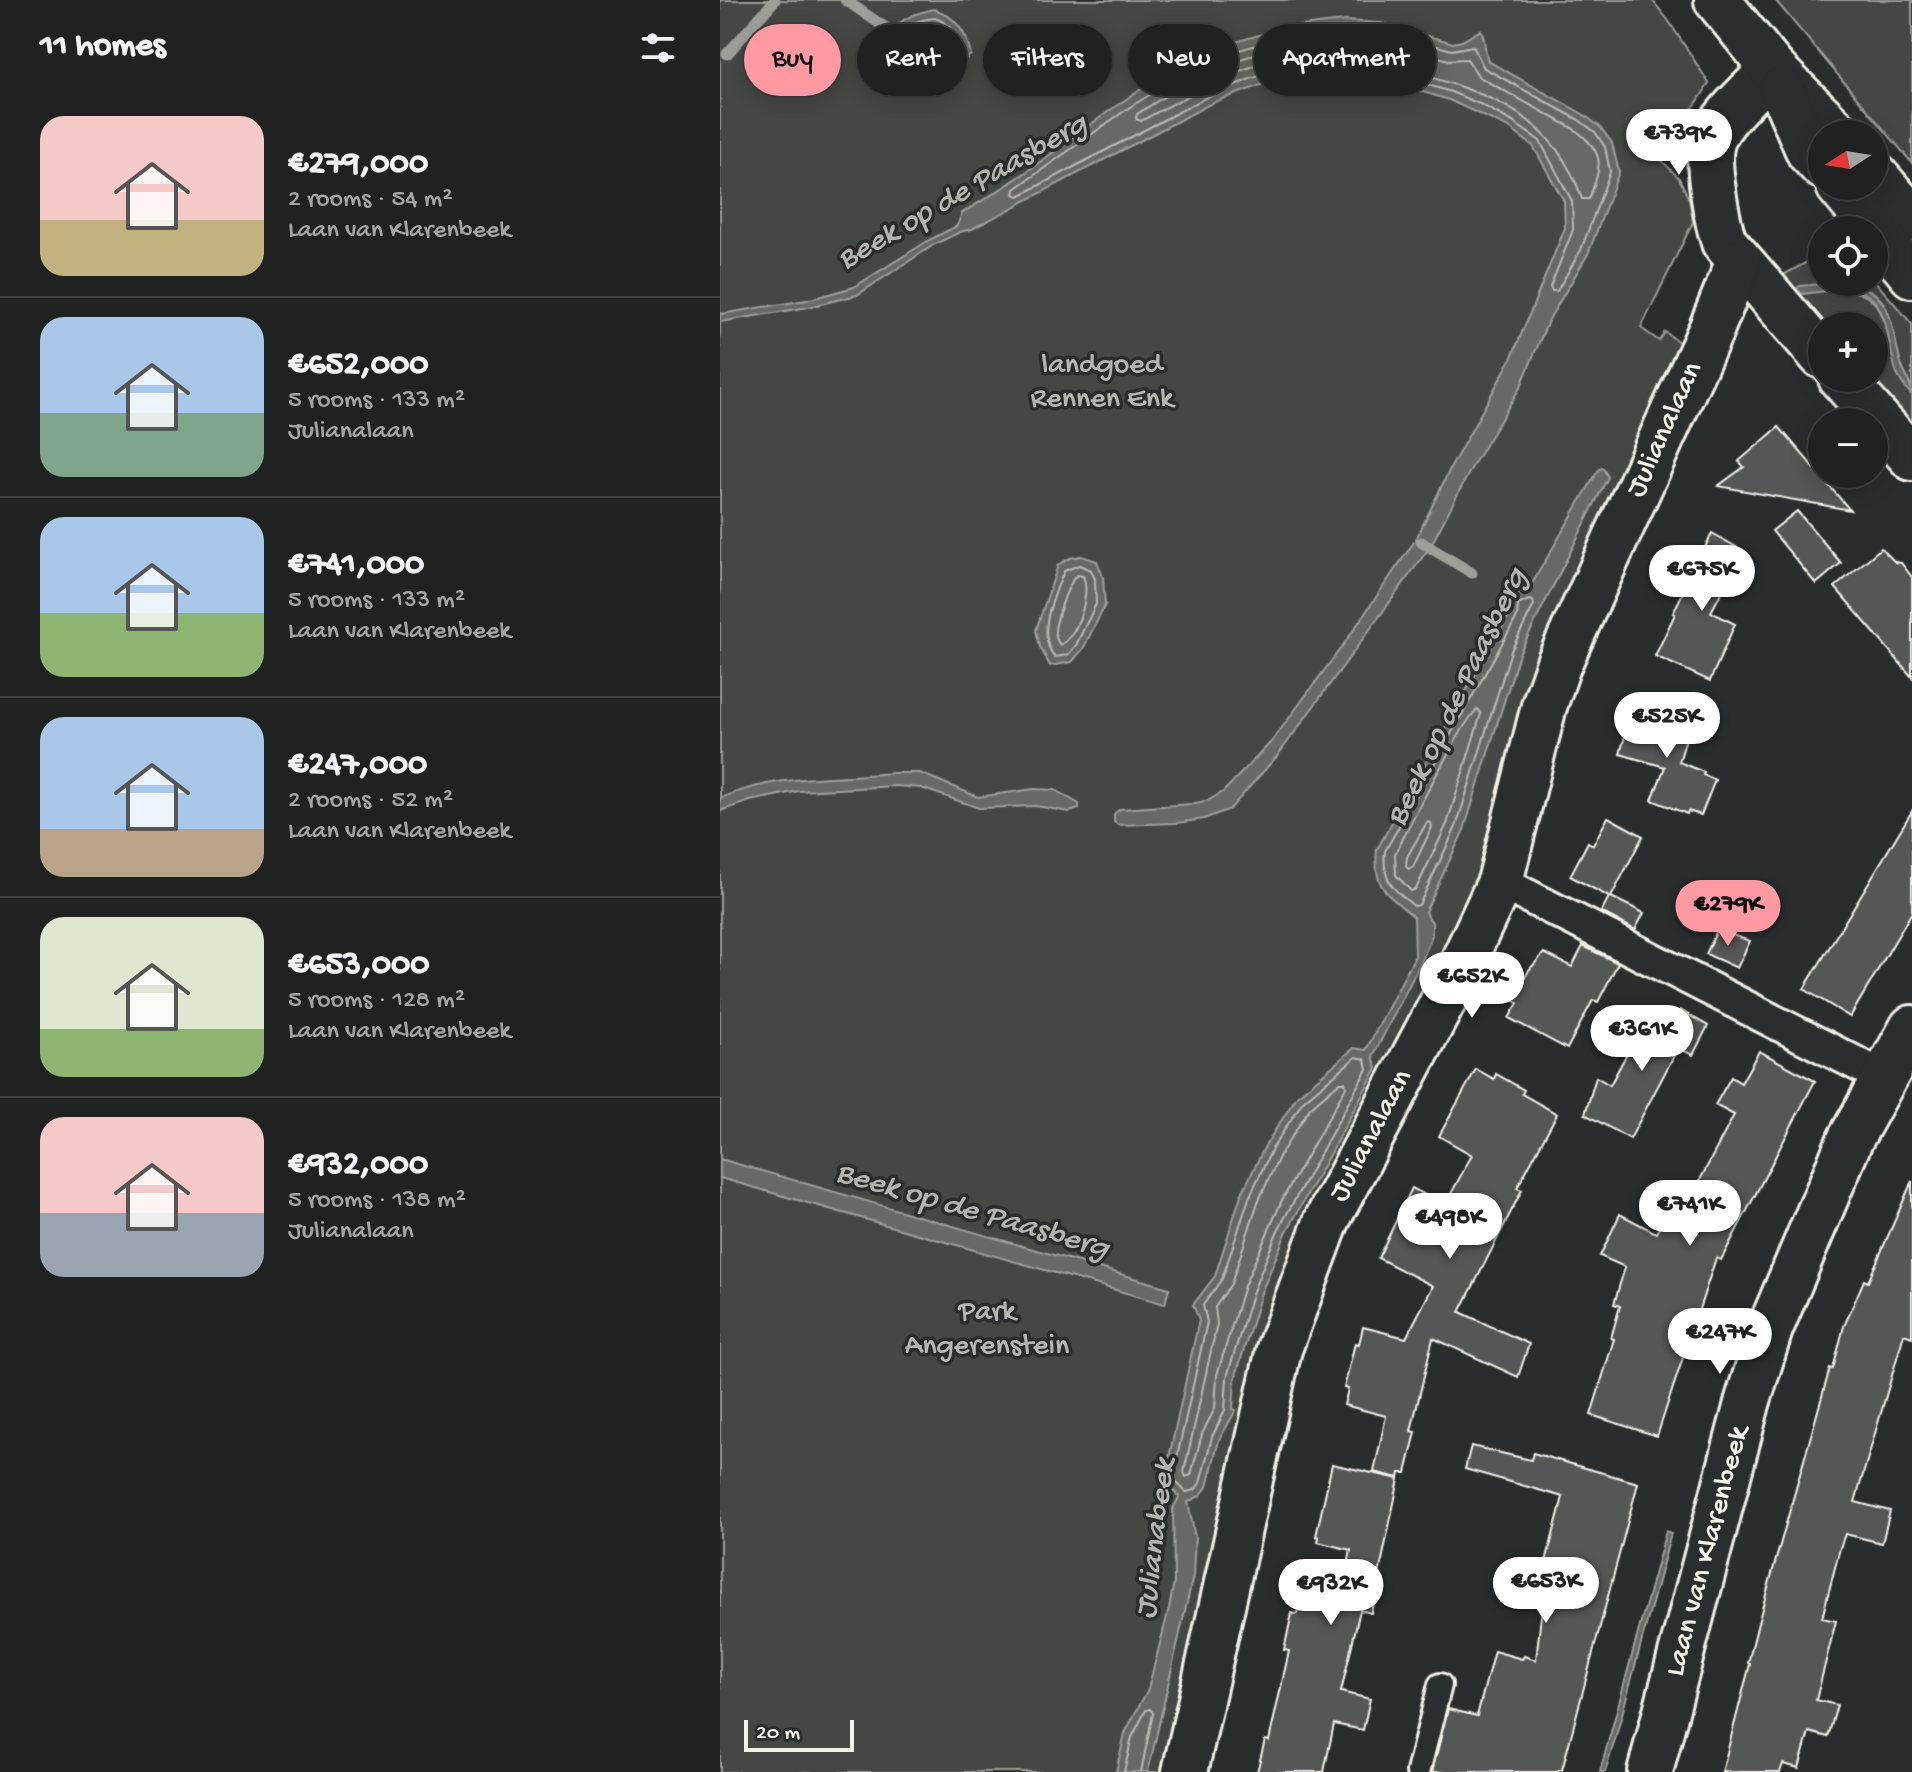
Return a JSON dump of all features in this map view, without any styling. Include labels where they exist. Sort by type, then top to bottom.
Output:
[{"type":"street","points":[[1717,0],[1773,69],[1825,120]]},
{"type":"street","points":[[1773,69],[1808,150]]},
{"type":"street","points":[[1773,69],[1724,122],[1712,143],[1717,219],[1724,242],[1808,340]]},
{"type":"street","points":[[1888,190],[1912,218]]},
{"type":"street","points":[[1850,200],[1912,275]]},
{"type":"street","name":"Julianalaan","points":[[1185,1772],[1279,1349],[1327,1220],[1454,981],[1500,882],[1544,706],[1559,663],[1711,330],[1739,261]]},
{"type":"street","points":[[1853,392],[1912,458]]},
{"type":"street","points":[[1500,882],[1883,1077]]},
{"type":"street","name":"Laan van Klarenbeek","points":[[1650,1772],[1748,1400],[1770,1329],[1822,1202],[1883,1077],[1912,1028]]},
{"type":"lane","points":[[1418,1772],[1440,1685]]},
{"type":"green space","points":[[720,0],[1652,0],[1709,83],[1690,111],[1676,120],[1657,118],[1645,112],[1640,138],[1679,178],[1689,199],[1693,222],[1641,328],[1659,341],[1665,332],[1683,345],[1479,889],[1329,1177],[1164,1772],[720,1772]]},
{"type":"green space","points":[[1775,0],[1912,0],[1912,163],[1888,134],[1888,120],[1876,120]]},
{"type":"green space","points":[[1808,262],[1808,296],[1864,296],[1880,312],[1808,313],[1774,280]]},
{"type":"green space","points":[[1888,296],[1912,324],[1912,386],[1903,371],[1887,309],[1878,297]]},
{"type":"green space","points":[[1888,333],[1898,375],[1912,395],[1912,435],[1874,392],[1888,392]]},
{"type":"water","points":[[934,9],[956,24],[899,24]]},
{"type":"water","points":[[1345,21],[1385,24],[1316,24]]},
{"type":"water","points":[[1481,30],[1488,61],[1583,114],[1600,127],[1612,143],[1619,172],[1588,254],[1548,321],[1521,386],[1473,465],[1430,547],[1278,755],[1230,809],[1204,819],[1177,823],[1118,825],[1114,822],[1114,814],[1120,809],[1209,800],[1223,792],[1272,741],[1416,539],[1451,467],[1511,359],[1565,228],[1564,201],[1533,146],[1509,128],[1436,96],[1436,38],[1453,43]]},
{"type":"water","points":[[1254,36],[1254,88],[1238,94],[1238,41]]},
{"type":"water","points":[[1131,96],[1231,96],[1212,103],[972,229],[935,244],[857,295],[809,307],[720,322],[720,314],[807,300],[854,287],[957,226],[962,213],[1021,176]]},
{"type":"water","points":[[1808,285],[1808,293],[1802,294],[1796,289]]},
{"type":"water","points":[[1868,296],[1877,296],[1887,312],[1881,312]]},
{"type":"water","points":[[1888,313],[1912,395],[1902,383],[1888,334]]},
{"type":"water","points":[[1603,468],[1608,477],[1519,654],[1464,830],[1425,912],[1432,922],[1432,935],[1422,960],[1373,1056],[1377,1068],[1286,1233],[1261,1293],[1235,1379],[1233,1409],[1236,1410],[1219,1440],[1207,1487],[1200,1496],[1188,1502],[1195,1537],[1193,1576],[1148,1772],[1116,1772],[1125,1733],[1148,1689],[1174,1582],[1173,1509],[1179,1497],[1166,1483],[1166,1471],[1199,1320],[1193,1305],[1215,1276],[1241,1195],[1265,1146],[1297,1096],[1354,1048],[1366,1050],[1415,956],[1414,917],[1384,889],[1377,873],[1377,849],[1510,613],[1506,598],[1527,592],[1599,469]]},
{"type":"water","points":[[1081,556],[1097,561],[1103,577],[1105,605],[1083,649],[1072,662],[1050,666],[1040,647],[1036,630],[1058,565]]},
{"type":"water","points":[[920,773],[978,797],[1034,789],[1055,790],[1079,804],[1079,809],[1069,812],[1036,806],[979,808],[921,788],[896,786],[799,791],[720,811],[720,798],[763,785]]},
{"type":"water","points":[[720,1159],[1169,1288],[1165,1304],[720,1178]]},
{"type":"water","points":[[1666,1531],[1671,1533],[1615,1740],[1605,1772],[1600,1772]]},
{"type":"building","points":[[1779,427],[1808,461],[1808,488],[1831,488],[1850,510],[1718,486],[1744,467],[1739,461]]},
{"type":"building","points":[[1797,511],[1841,563],[1816,584],[1772,531]]},
{"type":"building","points":[[1712,533],[1743,551],[1711,612],[1735,624],[1710,681],[1655,656]]},
{"type":"building","points":[[1881,548],[1895,562],[1901,563],[1912,577],[1912,677],[1835,587]]},
{"type":"building","points":[[1633,707],[1690,725],[1679,762],[1715,780],[1701,815],[1688,811],[1687,814],[1652,800],[1665,767],[1620,754]]},
{"type":"building","points":[[1912,811],[1912,912],[1850,1017],[1804,989]]},
{"type":"building","points":[[1608,817],[1643,836],[1611,897],[1644,913],[1635,930],[1601,912],[1609,897],[1570,876],[1588,842],[1593,845]]},
{"type":"building","points":[[1717,930],[1750,941],[1737,968],[1706,954]]},
{"type":"building","points":[[1583,946],[1618,963],[1598,1002],[1593,1000],[1567,1049],[1509,1018],[1518,1003],[1513,1000],[1529,970],[1544,953],[1572,967]]},
{"type":"building","points":[[1680,1010],[1708,1026],[1693,1055],[1678,1048],[1630,1139],[1585,1114],[1596,1077],[1610,1085],[1646,1018],[1669,1030]]},
{"type":"building","points":[[1759,1051],[1815,1081],[1721,1260],[1716,1258],[1657,1436],[1591,1415],[1614,1339],[1611,1338],[1620,1306],[1614,1304],[1625,1267],[1600,1256],[1620,1214],[1656,1233],[1676,1197],[1688,1203],[1734,1115],[1715,1105],[1731,1077],[1741,1083]]},
{"type":"building","points":[[1476,1069],[1494,1079],[1496,1074],[1524,1090],[1522,1094],[1557,1114],[1517,1188],[1522,1190],[1460,1312],[1529,1344],[1518,1377],[1433,1338],[1411,1431],[1416,1432],[1406,1473],[1400,1473],[1399,1478],[1374,1472],[1386,1416],[1344,1405],[1348,1389],[1344,1388],[1355,1343],[1359,1344],[1363,1327],[1406,1338],[1433,1286],[1378,1258],[1412,1188],[1445,1205],[1472,1155],[1439,1136]]},
{"type":"building","points":[[1912,1181],[1912,1337],[1904,1334],[1855,1502],[1890,1511],[1882,1543],[1845,1534],[1840,1548],[1822,1618],[1836,1621],[1816,1700],[1837,1705],[1828,1737],[1809,1732],[1799,1768],[1783,1764],[1780,1772],[1722,1772],[1758,1623],[1830,1368],[1833,1369],[1844,1326],[1864,1280],[1868,1282]]},
{"type":"building","points":[[1471,1446],[1531,1460],[1533,1453],[1638,1483],[1562,1770],[1558,1772],[1432,1772],[1448,1709],[1477,1716],[1494,1651],[1536,1660],[1543,1598],[1537,1596],[1563,1497],[1465,1469]]},
{"type":"building","points":[[1332,1464],[1399,1479],[1371,1613],[1360,1610],[1341,1692],[1370,1699],[1363,1730],[1334,1724],[1324,1772],[1257,1772],[1265,1740],[1269,1741],[1289,1651],[1284,1650],[1292,1613],[1297,1614],[1301,1596],[1340,1604],[1351,1550],[1318,1542],[1319,1537],[1316,1536]]},
{"type":"waterway","points":[[727,54],[775,0]]},
{"type":"waterway","points":[[845,0],[880,24]]},
{"type":"waterway","points":[[1421,542],[1472,573]]},
{"type":"water label","name":"Beek op de Paasberg","points":[[963,193]]},
{"type":"water label","name":"Beek op de Paasberg","points":[[1458,698]]},
{"type":"water label","name":"Beek op de Paasberg","points":[[972,1212]]},
{"type":"water label","name":"Julianabeek","points":[[1157,1539]]},
{"type":"park label","name":"landgoed Rennen Enk","points":[[1102,383]]},
{"type":"park label","name":"Park Angerenstein","points":[[987,1330]]}]
